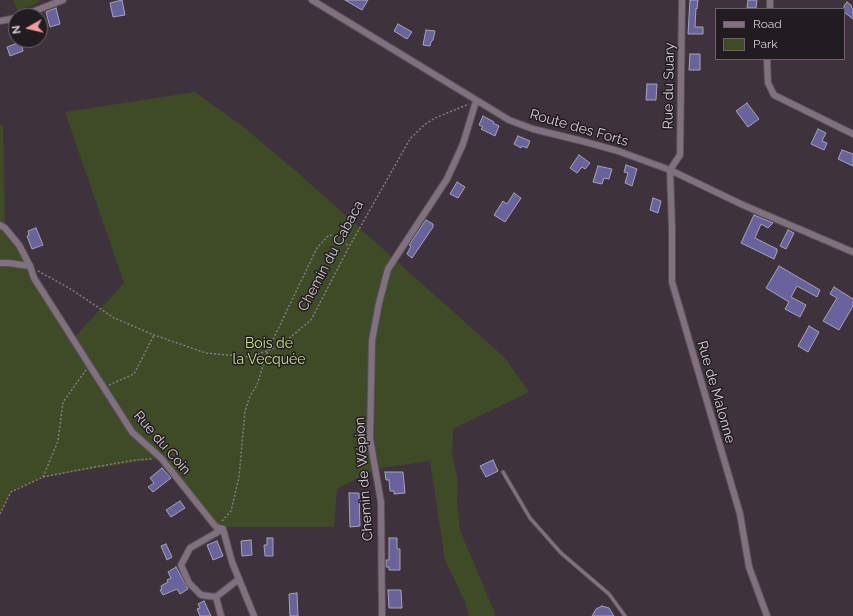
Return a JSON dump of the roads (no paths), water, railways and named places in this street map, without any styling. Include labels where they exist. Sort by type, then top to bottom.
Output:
[{"type":"street","points":[[42,8],[63,0]]},
{"type":"street","name":"Route des Forts","points":[[312,0],[509,120],[533,129],[618,151],[670,170],[744,206],[853,252]]},
{"type":"street","name":"Rue du Suary","points":[[670,170],[680,155],[682,0]]},
{"type":"street","points":[[767,60],[768,83],[774,95],[853,134]]},
{"type":"street","name":"Chemin de Wépion","points":[[382,616],[381,502],[370,439],[372,341],[379,303],[388,269],[447,179],[463,144],[476,100]]},
{"type":"street","name":"Rue de Malonne","points":[[670,170],[672,282],[740,514],[749,567],[767,616]]},
{"type":"street","name":"Rue du Coin","points":[[0,225],[5,228],[19,246],[30,266],[34,278],[132,432],[161,458],[216,527],[223,529]]},
{"type":"street","points":[[0,263],[8,262],[30,266]]},
{"type":"street","points":[[239,579],[216,597],[201,595],[188,583],[181,564],[190,548],[223,529],[232,562],[239,579],[254,616]]},
{"type":"street","points":[[216,597],[221,616]]},
{"type":"lane","points":[[503,472],[530,518],[561,553],[609,594],[625,616]]},
{"type":"park label","name":"Bois de la Vecquée","points":[[269,352]]}]
